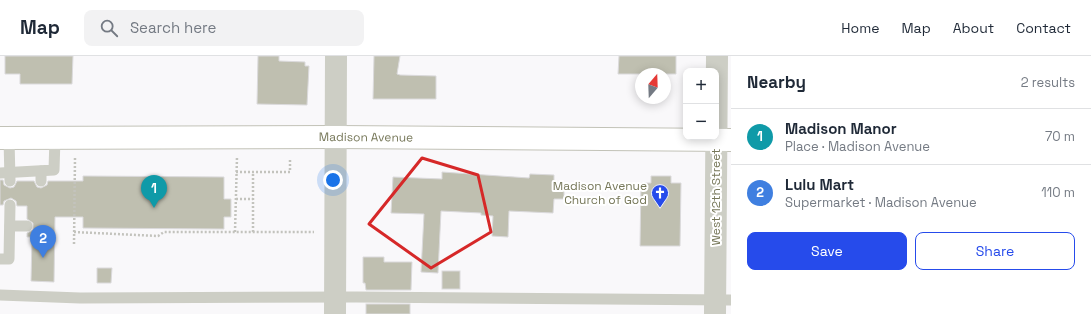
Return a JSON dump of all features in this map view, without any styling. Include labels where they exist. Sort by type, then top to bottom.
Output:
[{"type":"street","points":[[335,306],[336,56]]},
{"type":"street","name":"West 12th Street","points":[[717,56],[724,140],[721,305]]},
{"type":"street","name":"Madison Avenue","points":[[4,138],[336,137],[724,140]]},
{"type":"lane","points":[[4,138],[7,175],[41,176],[54,170],[55,138]]},
{"type":"lane","points":[[0,259],[9,259],[10,206]]},
{"type":"lane","points":[[10,226],[27,226]]},
{"type":"lane","points":[[0,296],[335,306],[721,305]]},
{"type":"path","points":[[74,157],[74,244]]},
{"type":"path","points":[[235,232],[237,157]]},
{"type":"path","points":[[236,172],[290,172],[290,158]]},
{"type":"path","points":[[253,172],[253,232]]},
{"type":"path","points":[[236,199],[253,199]]},
{"type":"path","points":[[74,232],[158,236],[164,232],[314,232]]},
{"type":"highlighted area","points":[[422,158],[478,175],[491,232],[431,268],[369,224]]},
{"type":"building","points":[[5,56],[73,56],[72,84],[20,84],[20,74],[5,74]]},
{"type":"building","points":[[258,56],[279,56],[279,61],[305,62],[305,66],[309,66],[307,105],[257,104]]},
{"type":"building","points":[[374,56],[400,56],[397,74],[400,75],[436,76],[436,99],[373,99]]},
{"type":"building","points":[[619,56],[676,56],[676,74],[671,74],[671,68],[635,68],[635,74],[618,74]]},
{"type":"building","points":[[442,172],[529,178],[530,174],[554,175],[554,182],[564,183],[564,199],[554,199],[553,213],[509,211],[508,237],[492,236],[493,216],[481,215],[481,213],[441,211],[438,273],[421,272],[424,214],[391,213],[393,177],[442,179]]},
{"type":"building","points":[[83,176],[224,177],[224,199],[231,199],[231,217],[224,217],[224,229],[83,228],[83,217],[55,217],[54,282],[31,281],[32,237],[27,237],[27,233],[33,230],[33,223],[27,219],[27,206],[17,206],[16,201],[11,198],[4,201],[3,205],[0,205],[0,180],[3,180],[4,185],[10,188],[14,187],[17,181],[34,181],[37,187],[41,188],[47,185],[48,181],[83,181]]},
{"type":"building","name":"Madison Avenue Church of God","points":[[651,176],[671,176],[671,183],[681,183],[680,246],[640,246],[641,183],[651,183]]},
{"type":"building","points":[[363,257],[384,257],[384,262],[412,262],[411,290],[366,290],[365,283],[363,283]]},
{"type":"building","points":[[97,268],[112,268],[111,283],[97,283]]},
{"type":"building","points":[[442,271],[460,271],[460,289],[442,289]]},
{"type":"building","points":[[366,304],[410,304],[410,314],[366,314]]},
{"type":"place","name":"Madison Manor","points":[[154,208]]},
{"type":"place","name":"Madison Avenue Church of God","points":[[660,208]]},
{"type":"place","name":"Lulu Mart","points":[[43,258]]}]
